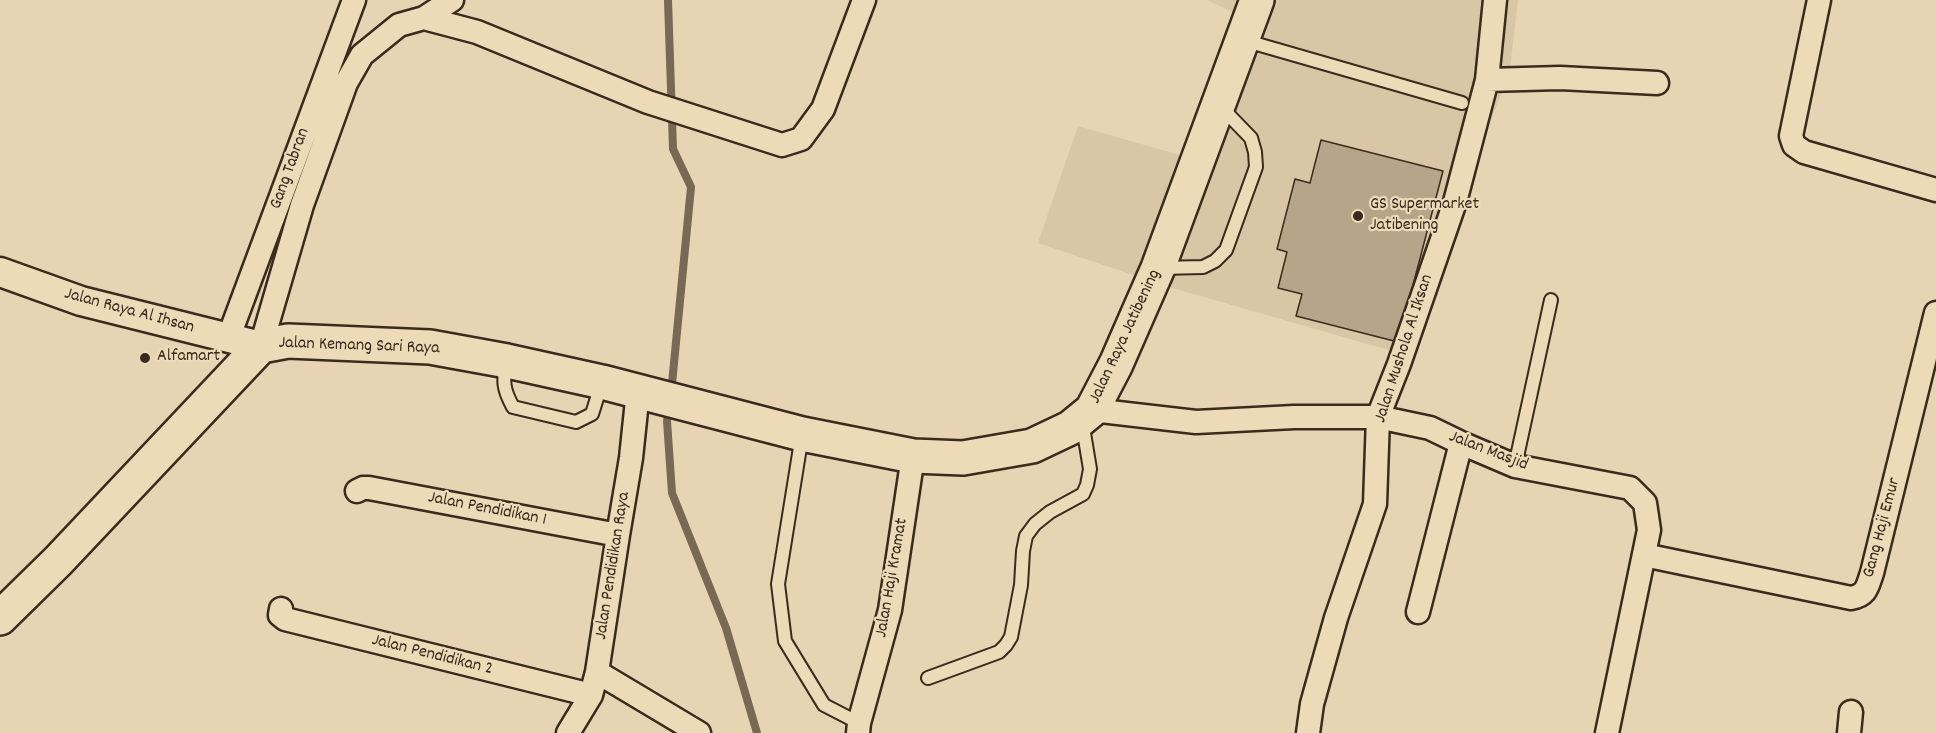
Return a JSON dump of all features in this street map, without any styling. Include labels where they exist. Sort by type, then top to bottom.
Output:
[{"type":"main road","name":"Jalan Raya Jatibening","points":[[644,393],[802,434],[913,456],[963,459],[1032,446],[1070,428],[1087,415],[1116,364],[1158,268],[1219,105],[1242,39],[1251,2]]},
{"type":"main road","name":"Jalan Kemang Sari Raya","points":[[0,618],[58,561],[261,346],[288,341],[430,347],[507,361],[644,393]]},
{"type":"street","name":"Gang Tabran","points":[[228,339],[354,0]]},
{"type":"street","points":[[261,346],[302,205],[346,83],[362,55],[399,25],[424,18],[452,0]]},
{"type":"street","points":[[424,18],[477,32],[648,102],[782,146],[801,139],[823,109],[864,0]]},
{"type":"street","name":"Jalan Mushola Al Iksan","points":[[1308,733],[1312,704],[1336,618],[1375,504],[1378,417],[1399,364],[1455,202],[1487,80],[1496,0]]},
{"type":"street","points":[[1819,0],[1791,136],[1794,145],[1804,152],[1936,190]]},
{"type":"street","points":[[1487,80],[1560,78],[1657,83]]},
{"type":"street","name":"Jalan Raya Al Ihsan","points":[[0,272],[81,301],[261,346]]},
{"type":"street","name":"Gang Haji Emur","points":[[1644,555],[1851,598],[1860,596],[1866,591],[1872,573],[1936,313]]},
{"type":"street","name":"Jalan Pendidikan Raya","points":[[568,733],[591,695],[597,672],[618,535],[644,393]]},
{"type":"street","name":"Jalan Masjid","points":[[1087,415],[1196,422],[1294,417],[1378,417],[1430,428],[1515,466],[1630,488],[1645,503],[1648,530],[1606,733]]},
{"type":"street","points":[[1418,612],[1461,443]]},
{"type":"street","name":"Jalan Haji Kramat","points":[[858,728],[890,610],[913,456]]},
{"type":"street","name":"Jalan Pendidikan 1","points":[[357,491],[369,488],[618,535]]},
{"type":"street","name":"Jalan Pendidikan 2","points":[[281,609],[280,615],[285,620],[591,695]]},
{"type":"street","points":[[597,672],[699,733]]},
{"type":"lane","points":[[1242,39],[1462,103]]},
{"type":"lane","points":[[1158,268],[1203,267],[1215,261],[1226,250],[1256,167],[1256,152],[1251,138],[1219,105]]},
{"type":"lane","points":[[1515,466],[1551,300]]},
{"type":"lane","points":[[507,361],[503,382],[506,394],[513,406],[576,422],[592,414],[602,382]]},
{"type":"lane","points":[[928,678],[999,652],[1011,637],[1021,585],[1026,536],[1035,524],[1050,512],[1083,494],[1087,485],[1090,469],[1087,415]]},
{"type":"lane","points":[[802,434],[778,584],[785,641],[824,705],[858,728]]},
{"type":"shaded area","points":[[1207,0],[1518,0],[1509,77],[1392,351],[1169,287],[1038,243],[1078,126],[1180,155],[1248,19]]},
{"type":"building","name":"GS Supermarket Jatibening","points":[[1321,140],[1443,171],[1398,342],[1296,316],[1302,294],[1278,288],[1287,252],[1277,249],[1295,179],[1310,183]]},
{"type":"waterway","points":[[668,0],[673,149],[691,187],[671,394]]},
{"type":"waterway","points":[[669,407],[667,421],[672,493],[726,628],[757,733]]},
{"type":"place","name":"GS Supermarket Jatibening","points":[[1358,216]]},
{"type":"place","name":"Alfamart","points":[[145,358]]}]
